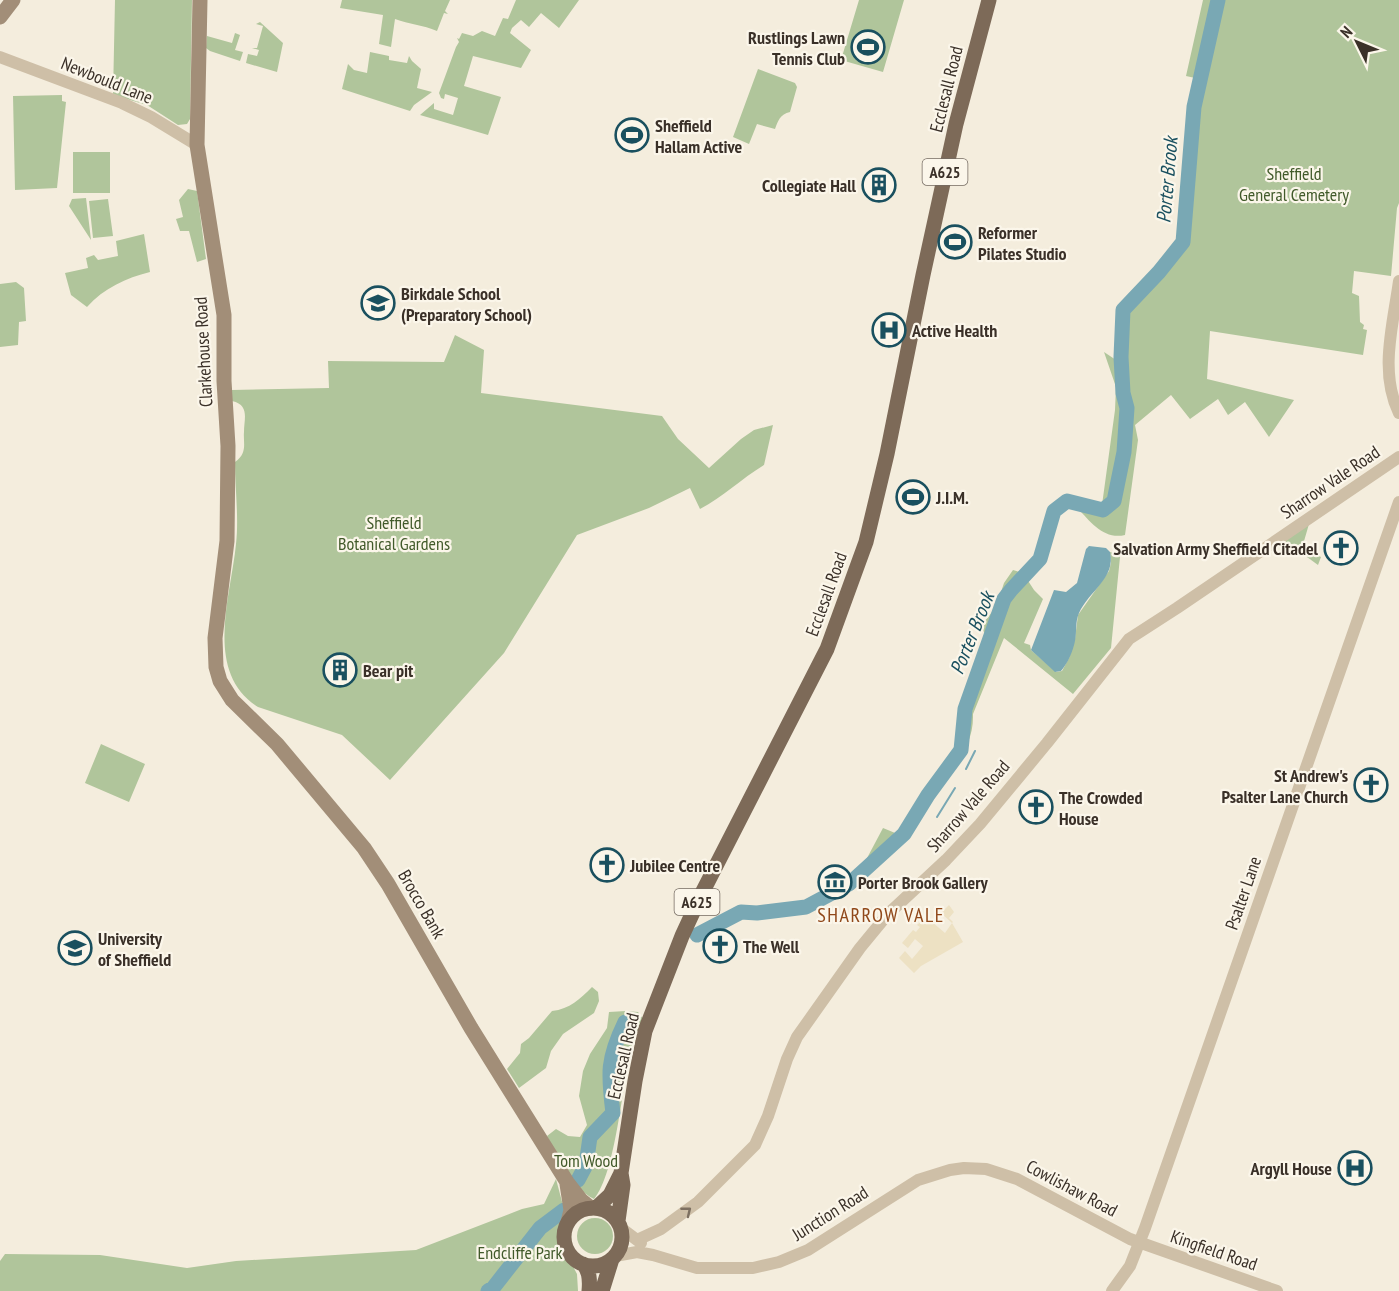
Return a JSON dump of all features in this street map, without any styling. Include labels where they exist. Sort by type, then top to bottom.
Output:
[{"type":"main road","points":[[0,17],[13,0]]},
{"type":"main road","name":"Clarkehouse Road","points":[[200,0],[197,145],[224,315],[224,381],[228,446],[227,541],[214,638],[216,667]]},
{"type":"main road","name":"Ecclesall Road","points":[[619,1225],[622,1198],[621,1173],[635,1081],[650,1017],[700,897],[827,648],[866,542],[956,124],[989,0]]},
{"type":"main road","name":"Brocco Bank","points":[[216,667],[220,681],[232,700],[277,744],[364,848],[388,884],[471,1028],[567,1182],[581,1200],[593,1208]]},
{"type":"main road","name":"Ecclesall Road","points":[[593,1208],[610,1195],[621,1173]]},
{"type":"main road","name":"Brocco Bank","points":[[567,1182],[571,1210],[568,1222]]},
{"type":"main road","points":[[593,1208],[612,1215],[619,1225]]},
{"type":"main road","name":"A625","points":[[568,1222],[582,1210],[593,1208]]},
{"type":"main road","points":[[568,1222],[565,1232],[566,1247],[588,1272],[589,1291]]},
{"type":"main road","name":"A625","points":[[602,1291],[613,1257],[622,1240],[619,1225]]},
{"type":"main road","points":[[583,1264],[597,1265],[613,1257]]},
{"type":"street","name":"Newbould Lane","points":[[0,57],[122,103],[151,117],[197,145]]},
{"type":"street","points":[[1399,281],[1388,356],[1392,398],[1399,413]]},
{"type":"street","name":"Sharrow Vale Road","points":[[637,1240],[661,1229],[698,1202],[755,1145],[768,1116],[787,1059],[798,1037],[830,989],[888,914],[946,861],[980,824],[1129,639],[1399,457]]},
{"type":"street","name":"Psalter Lane","points":[[1112,1291],[1130,1266],[1140,1243],[1399,502]]},
{"type":"street","name":"Cowlishaw Road","points":[[986,1168],[1017,1179],[1140,1243]]},
{"type":"street","name":"Junction Road","points":[[613,1257],[632,1252],[653,1255],[697,1268],[745,1269],[779,1262],[808,1250],[918,1180],[950,1170],[986,1168]]},
{"type":"street","name":"Junction Road","points":[[619,1225],[653,1255]]},
{"type":"street","name":"Kingfield Road","points":[[1140,1243],[1276,1291]]},
{"type":"green space","points":[[115,0],[192,0],[190,119],[187,124],[178,125],[147,105],[113,95]]},
{"type":"green space","points":[[342,0],[450,0],[445,11],[448,14],[444,13],[437,31],[395,19],[391,47],[379,44],[383,15],[340,8]]},
{"type":"green space","points":[[516,0],[579,0],[559,28],[541,13],[529,27],[521,20],[512,28],[510,33],[531,50],[521,68],[473,56],[464,86],[501,97],[488,135],[420,115],[434,103],[434,109],[453,115],[458,98],[445,94],[444,99],[439,93],[459,42],[457,38],[459,39],[462,33],[473,36],[482,31],[495,36],[503,18],[508,19]]},
{"type":"green space","name":"Rustlings Lawn Tennis Club","points":[[859,0],[904,0],[883,72],[841,60]]},
{"type":"green space","points":[[1203,0],[1213,0],[1195,78],[1186,76]]},
{"type":"green space","name":"Sheffield General Cemetery","points":[[1225,0],[1399,0],[1399,203],[1391,276],[1354,271],[1352,293],[1359,296],[1360,322],[1364,325],[1363,329],[1367,330],[1363,355],[1210,331],[1207,379],[1294,400],[1269,437],[1245,402],[1228,415],[1218,399],[1190,419],[1171,395],[1135,425],[1138,440],[1125,535],[1116,536],[1094,525],[1069,499],[1102,505],[1116,387],[1104,352],[1116,360],[1118,323],[1126,307],[1160,272],[1183,243],[1194,126]]},
{"type":"green space","points":[[260,22],[283,43],[277,72],[246,63],[248,54],[257,56],[259,50],[252,48],[257,48],[263,26],[256,24]]},
{"type":"green space","points":[[235,33],[240,35],[235,50],[243,52],[240,61],[206,48],[207,36],[232,43]]},
{"type":"green space","points":[[370,52],[389,56],[389,60],[407,63],[409,56],[421,69],[417,88],[432,92],[414,105],[410,111],[342,89],[348,64],[354,70],[367,73]]},
{"type":"green space","points":[[758,69],[795,83],[797,87],[790,112],[782,116],[775,129],[757,124],[749,144],[733,137]]},
{"type":"green space","points":[[62,95],[62,101],[66,102],[57,188],[15,190],[13,96]]},
{"type":"green space","points":[[73,152],[110,152],[110,193],[73,193]]},
{"type":"green space","points":[[188,189],[197,191],[206,259],[197,262],[189,231],[180,231],[176,219],[183,217],[179,200]]},
{"type":"green space","points":[[86,198],[91,240],[69,206],[72,199]]},
{"type":"green space","points":[[108,199],[113,236],[93,238],[89,201]]},
{"type":"green space","points":[[144,234],[150,272],[116,285],[101,294],[87,307],[71,295],[65,273],[88,268],[86,258],[94,255],[98,260],[118,256],[116,241]]},
{"type":"green space","points":[[16,282],[24,288],[26,321],[19,322],[18,345],[0,347],[0,284]]},
{"type":"green space","name":"Sheffield Botanical Gardens","points":[[455,335],[484,350],[481,393],[662,416],[678,439],[709,468],[754,430],[773,425],[764,465],[700,509],[690,488],[649,508],[577,535],[504,653],[390,780],[342,735],[258,707],[241,692],[231,674],[224,632],[237,534],[235,462],[242,455],[244,448],[245,418],[244,409],[232,401],[232,390],[329,388],[328,361],[444,362]]},
{"type":"green space","points":[[1309,524],[1302,548],[1321,557],[1318,565],[1285,541]]},
{"type":"green space","points":[[1110,552],[1120,555],[1111,648],[1073,694],[1004,638],[973,714],[973,725],[963,752],[906,837],[899,835],[869,862],[866,860],[883,828],[900,835],[958,741],[961,711],[985,634],[981,626],[996,607],[1004,583],[1013,570],[1023,573],[1043,599],[1024,643],[1030,645],[1031,650],[1056,672],[1062,671],[1075,639],[1078,615],[1109,571]]},
{"type":"green space","points":[[101,744],[145,764],[129,802],[85,783]]},
{"type":"green space","points":[[592,987],[598,992],[599,1001],[594,1013],[563,1034],[551,1051],[546,1068],[519,1088],[507,1069],[520,1053],[521,1044],[552,1011],[569,1006]]},
{"type":"green space","name":"Tom Wood","points":[[609,1012],[638,1012],[643,1019],[631,1049],[608,1170],[602,1187],[594,1199],[572,1180],[547,1136],[556,1129],[568,1136],[580,1137],[587,1125],[579,1096],[583,1071],[590,1054],[607,1028]]},
{"type":"green space","name":"Endcliffe Park","points":[[556,1179],[565,1213],[560,1221],[557,1236],[577,1274],[578,1291],[0,1291],[0,1261],[5,1254],[100,1255],[187,1268],[236,1261],[416,1250],[522,1209],[544,1204]]},
{"type":"green space","points":[[595,1218],[607,1224],[613,1236],[607,1248],[595,1254],[583,1248],[577,1236],[583,1224]]},
{"type":"shaded area","points":[[949,905],[954,912],[949,918],[952,923],[941,913]]},
{"type":"shaded area","points":[[926,917],[945,933],[952,923],[963,942],[921,966],[914,973],[899,958],[905,951],[912,959],[923,946],[915,939],[908,948],[902,943],[913,930],[916,932],[920,927],[917,925]]},
{"type":"water","points":[[1089,546],[1106,548],[1110,552],[1109,569],[1083,605],[1077,620],[1072,653],[1061,671],[1055,672],[1031,650],[1054,590],[1066,592],[1077,583],[1086,549]]},
{"type":"waterway","name":"Porter Brook","points":[[697,935],[741,912],[757,913],[806,907],[849,884],[904,834],[928,795],[961,750],[965,709],[1004,599],[1040,559],[1054,511],[1067,501],[1103,510],[1114,501],[1124,452],[1127,408],[1123,393],[1121,357],[1123,310],[1159,272],[1183,242],[1194,107],[1218,0]]},
{"type":"waterway","points":[[966,769],[975,751]]},
{"type":"waterway","points":[[937,817],[955,788]]},
{"type":"waterway","name":"Porter Brook","points":[[578,1180],[586,1165],[590,1137],[613,1113],[610,1066],[625,1022]]},
{"type":"waterway","name":"Porter Brook","points":[[488,1291],[493,1288],[540,1228],[564,1210]]},
{"type":"place","name":"Rustlings Lawn Tennis Club","points":[[868,47]]},
{"type":"place","name":"Sheffield Hallam Active","points":[[632,135]]},
{"type":"place","name":"Collegiate Hall","points":[[879,185]]},
{"type":"place","name":"Reformer Pilates Studio","points":[[955,242]]},
{"type":"place","name":"Birkdale School (Preparatory School)","points":[[378,303]]},
{"type":"place","name":"Active Health","points":[[889,330]]},
{"type":"place","name":"J.I.M.","points":[[913,497]]},
{"type":"place","name":"Salvation Army Sheffield Citadel","points":[[1341,548]]},
{"type":"place","name":"Bear pit","points":[[340,670]]},
{"type":"place","name":"St Andrew's Psalter Lane Church","points":[[1371,785]]},
{"type":"place","name":"The Crowded House","points":[[1036,807]]},
{"type":"place","name":"Jubilee Centre","points":[[607,865]]},
{"type":"place","name":"Porter Brook Gallery","points":[[835,882]]},
{"type":"place","name":"The Well","points":[[720,946]]},
{"type":"place","name":"University of Sheffield","points":[[75,948]]},
{"type":"place","name":"Argyll House","points":[[1355,1168]]},
{"type":"district","name":"SHARROW VALE","points":[[881,915]]}]
